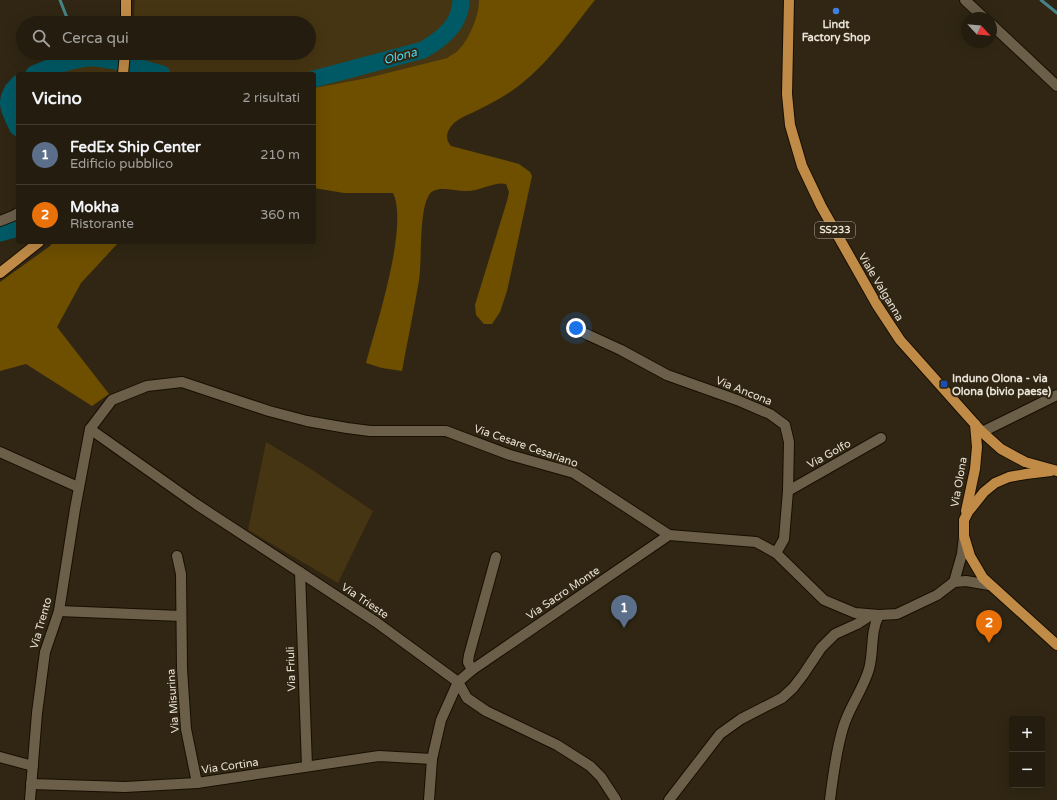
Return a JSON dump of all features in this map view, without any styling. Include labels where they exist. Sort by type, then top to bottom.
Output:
[{"type":"main road","points":[[126,0],[126,16]]},
{"type":"main road","name":"Viale Valganna","points":[[789,0],[787,94],[790,125],[802,166],[821,206],[877,304],[900,340],[927,372],[982,432],[1001,449],[1025,462],[1057,471]]},
{"type":"main road","points":[[124,72],[125,60]]},
{"type":"main road","points":[[0,273],[37,244]]},
{"type":"main road","name":"Via Olona","points":[[975,424],[977,447],[975,469],[964,520],[964,536],[967,548],[974,564],[989,585],[1057,645]]},
{"type":"main road","points":[[964,520],[974,503],[984,492],[995,484],[1009,477],[1057,471]]},
{"type":"street","points":[[965,0],[978,12]]},
{"type":"street","points":[[997,30],[1057,86]]},
{"type":"street","points":[[0,221],[16,214]]},
{"type":"street","name":"Via Ancona","points":[[573,328],[621,350],[667,375],[737,400],[770,414],[785,425],[789,442],[788,491],[784,539],[776,553]]},
{"type":"street","name":"Via Cesare Cesariano","points":[[90,429],[112,400],[147,386],[182,382],[269,411],[307,421],[370,431],[446,430],[510,455],[574,473],[669,535],[756,542],[776,553],[824,600],[855,613],[875,615],[897,614],[937,595],[954,582]]},
{"type":"street","points":[[982,432],[1057,395]]},
{"type":"street","name":"Via Trento","points":[[30,800],[37,713],[45,652],[59,611],[78,487],[90,429]]},
{"type":"street","name":"Via Trieste","points":[[90,429],[196,504],[376,622],[458,682],[467,698],[486,711],[557,745],[590,766],[601,777],[616,800]]},
{"type":"street","name":"Via Golfo","points":[[788,491],[882,438]]},
{"type":"street","points":[[0,452],[78,487]]},
{"type":"street","name":"Via Sacro Monte","points":[[429,800],[432,759],[441,720],[458,682],[472,670],[669,535]]},
{"type":"street","points":[[964,536],[962,554],[954,582],[966,581],[989,585]]},
{"type":"street","name":"Via Misurina","points":[[177,556],[181,574],[182,665],[186,729],[193,783]]},
{"type":"street","points":[[472,670],[468,662],[469,655],[496,557]]},
{"type":"street","name":"Via Friuli","points":[[300,572],[307,766]]},
{"type":"street","points":[[59,611],[181,616]]},
{"type":"street","points":[[669,800],[720,734],[741,719],[782,698],[797,683],[821,648],[835,634],[875,615],[869,670],[843,727],[836,758],[830,800]]},
{"type":"street","points":[[0,756],[33,766]]},
{"type":"street","name":"Via Cortina","points":[[31,784],[125,787],[193,783],[379,756],[432,759]]},
{"type":"shaded area","points":[[135,0],[479,0],[479,6],[472,29],[460,49],[447,58],[367,78],[316,88],[316,72],[25,72],[39,63],[52,60],[316,60],[316,16],[134,16]]},
{"type":"shaded area","points":[[479,0],[595,0],[557,48],[525,81],[500,98],[454,123],[447,134],[451,146],[519,164],[530,172],[532,176],[507,291],[500,312],[492,324],[484,324],[476,315],[475,305],[507,201],[509,192],[506,184],[497,184],[472,191],[446,189],[436,190],[429,195],[423,214],[419,277],[402,371],[382,368],[366,363],[383,302],[394,252],[397,228],[397,208],[393,193],[344,193],[316,188],[316,88],[367,78],[447,58],[460,49],[464,43],[472,29],[479,6]]},
{"type":"shaded area","points":[[16,77],[16,137],[9,121],[5,85]]},
{"type":"shaded area","points":[[52,244],[117,244],[81,283],[57,327],[109,394],[92,406],[26,364],[0,371],[0,282]]},
{"type":"shaded area","points":[[266,442],[311,469],[373,511],[338,583],[248,530]]},
{"type":"waterway","points":[[60,0],[66,16]]},
{"type":"waterway","name":"Olona","points":[[316,78],[423,50],[437,41],[449,30],[458,16],[461,0]]},
{"type":"waterway","points":[[1041,0],[1057,13]]},
{"type":"waterway","name":"Olona","points":[[39,72],[77,60]]},
{"type":"waterway","name":"Olona","points":[[108,60],[155,72]]},
{"type":"waterway","name":"Olona","points":[[16,86],[10,95],[9,100],[10,110],[16,124]]},
{"type":"waterway","name":"Olona","points":[[0,233],[16,229]]},
{"type":"place","name":"Lindt Factory Shop","points":[[836,11]]},
{"type":"place","name":"Induno Olona - via Olona (bivio paese)","points":[[944,384]]},
{"type":"place","name":"FedEx Ship Center","points":[[624,628]]},
{"type":"place","name":"Mokha","points":[[989,643]]}]
